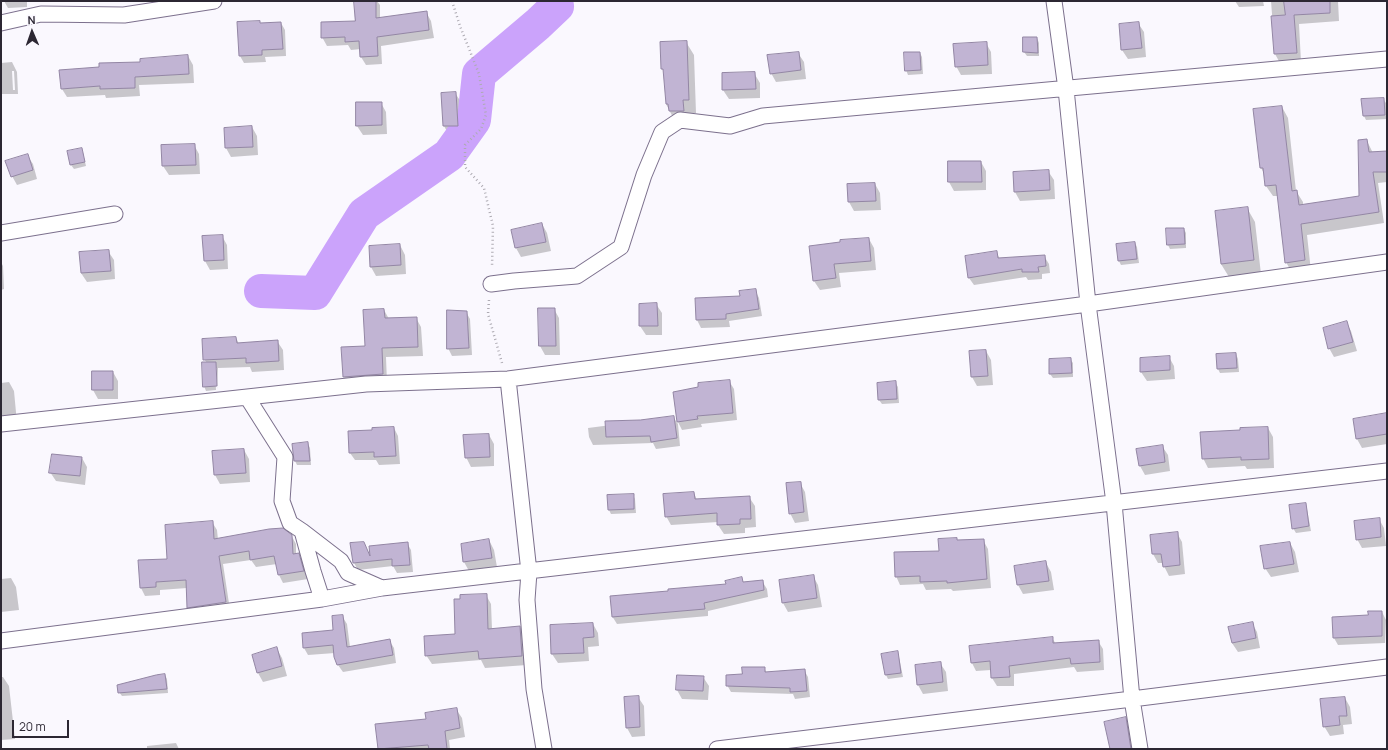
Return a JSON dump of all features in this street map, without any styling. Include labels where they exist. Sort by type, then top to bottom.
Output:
[{"type":"street","points":[[1,23],[41,14],[124,15],[214,1]]},
{"type":"street","points":[[1054,1],[1066,89],[1088,304],[1114,503],[1132,699],[1140,749]]},
{"type":"street","points":[[491,284],[577,276],[621,247],[644,175],[662,132],[680,120],[730,126],[763,116],[1387,59]]},
{"type":"street","points":[[1,233],[115,214]]},
{"type":"street","points":[[1,424],[366,384],[508,379],[1088,304],[1387,262]]},
{"type":"street","points":[[508,379],[528,572],[527,600],[534,689],[544,749]]},
{"type":"street","points":[[247,397],[285,457],[282,501],[290,523],[342,561],[348,573],[382,588]]},
{"type":"street","points":[[1,641],[322,599],[382,588],[1387,471]]},
{"type":"street","points":[[302,531],[322,599]]},
{"type":"street","points":[[717,749],[1387,667]]},
{"type":"path","points":[[452,1],[479,74],[486,115],[481,129],[465,145],[465,167],[484,188],[493,226],[491,284],[488,314],[498,355],[508,379]]},
{"type":"building","points":[[354,1],[376,1],[376,18],[427,11],[429,30],[377,37],[378,56],[360,57],[359,41],[345,42],[345,37],[321,38],[321,22],[355,21]]},
{"type":"building","points":[[1284,1],[1330,1],[1330,13],[1294,15],[1297,53],[1274,54],[1271,16],[1285,15]]},
{"type":"building","points":[[260,21],[260,23],[281,22],[283,49],[262,50],[262,55],[239,56],[237,22]]},
{"type":"building","points":[[1139,22],[1142,48],[1121,50],[1119,24]]},
{"type":"building","points":[[1023,37],[1037,37],[1038,53],[1023,52]]},
{"type":"building","points":[[687,41],[689,100],[683,100],[684,111],[669,111],[668,104],[666,104],[663,69],[661,69],[660,42]]},
{"type":"building","points":[[987,42],[988,65],[955,67],[953,44]]},
{"type":"building","points":[[799,52],[801,70],[770,74],[767,55]]},
{"type":"building","points":[[904,52],[920,52],[921,70],[905,71]]},
{"type":"building","points":[[188,55],[189,74],[135,77],[135,88],[100,89],[100,86],[61,89],[59,70],[99,67],[99,63],[140,62],[140,59]]},
{"type":"building","points":[[755,72],[756,89],[722,90],[722,73]]},
{"type":"building","points":[[456,92],[458,126],[443,126],[441,93]]},
{"type":"building","points":[[1384,98],[1385,115],[1363,116],[1361,99]]},
{"type":"building","points":[[356,102],[382,102],[382,125],[356,126]]},
{"type":"building","points":[[1282,106],[1292,191],[1297,190],[1299,205],[1359,196],[1358,140],[1367,139],[1369,152],[1387,151],[1387,172],[1373,172],[1379,212],[1301,224],[1305,260],[1285,263],[1276,185],[1265,186],[1263,168],[1260,168],[1253,109]]},
{"type":"building","points":[[252,126],[253,147],[225,148],[224,128]]},
{"type":"building","points":[[195,144],[196,165],[162,166],[161,145]]},
{"type":"building","points":[[82,148],[85,162],[70,165],[67,151]]},
{"type":"building","points":[[28,154],[33,170],[11,177],[5,161]]},
{"type":"building","points":[[948,161],[981,161],[982,182],[948,182]]},
{"type":"building","points":[[1049,170],[1050,190],[1014,192],[1013,172]]},
{"type":"building","points":[[875,183],[876,201],[848,202],[847,184]]},
{"type":"building","points":[[1248,207],[1254,260],[1221,264],[1215,211]]},
{"type":"building","points":[[542,223],[546,242],[515,248],[511,230]]},
{"type":"building","points":[[1166,228],[1184,228],[1185,244],[1167,245]]},
{"type":"building","points":[[223,235],[224,260],[204,261],[202,236]]},
{"type":"building","points":[[869,238],[871,261],[834,264],[836,278],[813,281],[809,246],[840,242],[840,240]]},
{"type":"building","points":[[1135,242],[1137,259],[1118,261],[1116,244]]},
{"type":"building","points":[[400,244],[401,265],[370,267],[369,246]]},
{"type":"building","points":[[109,250],[111,271],[81,273],[79,252]]},
{"type":"building","points":[[997,251],[998,258],[1045,255],[1046,266],[1038,267],[1039,272],[1022,272],[1022,269],[968,278],[965,256]]},
{"type":"building","points":[[756,289],[759,309],[726,314],[726,319],[696,320],[695,298],[740,296],[739,291]]},
{"type":"building","points":[[657,303],[658,326],[639,326],[639,304]]},
{"type":"building","points":[[538,308],[555,308],[556,346],[539,346]]},
{"type":"building","points":[[384,309],[385,318],[417,317],[418,347],[382,348],[383,374],[343,377],[341,347],[365,346],[363,310]]},
{"type":"building","points":[[447,310],[467,311],[469,348],[447,349]]},
{"type":"building","points":[[1347,321],[1353,342],[1328,349],[1323,328]]},
{"type":"building","points":[[236,337],[237,343],[278,340],[279,361],[246,363],[246,358],[203,360],[202,339]]},
{"type":"building","points":[[986,350],[988,376],[971,377],[969,351]]},
{"type":"building","points":[[1236,353],[1237,368],[1217,369],[1216,354]]},
{"type":"building","points":[[1170,356],[1170,370],[1140,372],[1140,358]]},
{"type":"building","points":[[1071,358],[1072,373],[1049,374],[1049,359]]},
{"type":"building","points":[[202,362],[216,362],[217,386],[203,387]]},
{"type":"building","points":[[92,371],[113,371],[113,390],[92,390]]},
{"type":"building","points":[[730,380],[733,413],[697,416],[698,419],[677,422],[673,392],[698,387],[698,383]]},
{"type":"building","points":[[896,381],[897,399],[878,400],[877,383]]},
{"type":"building","points":[[1387,413],[1387,434],[1356,439],[1353,419]]},
{"type":"building","points":[[674,416],[677,438],[651,442],[650,436],[606,437],[605,421],[640,420]]},
{"type":"building","points":[[394,427],[396,456],[374,457],[374,452],[349,453],[348,431]]},
{"type":"building","points":[[1268,427],[1269,459],[1241,460],[1241,457],[1202,459],[1200,432]]},
{"type":"building","points":[[489,434],[490,457],[465,458],[463,435]]},
{"type":"building","points":[[308,442],[310,461],[294,461],[292,444]]},
{"type":"building","points":[[1163,445],[1165,462],[1139,466],[1136,449]]},
{"type":"building","points":[[244,449],[246,473],[214,475],[212,451]]},
{"type":"building","points":[[52,454],[82,457],[80,476],[49,473]]},
{"type":"building","points":[[801,482],[804,512],[789,514],[786,483]]},
{"type":"building","points":[[694,492],[695,499],[750,496],[751,519],[740,519],[740,524],[717,525],[717,513],[665,517],[663,494]]},
{"type":"building","points":[[634,494],[634,509],[608,510],[607,495]]},
{"type":"building","points":[[1306,503],[1309,526],[1292,529],[1289,505]]},
{"type":"building","points":[[1380,518],[1381,537],[1356,540],[1354,521]]},
{"type":"building","points":[[213,521],[214,539],[269,529],[283,528],[292,535],[293,554],[299,553],[304,571],[278,575],[274,556],[250,560],[249,551],[219,556],[226,602],[187,608],[186,580],[156,582],[156,587],[140,588],[138,560],[167,559],[165,525]]},
{"type":"building","points":[[1178,532],[1180,565],[1163,567],[1161,554],[1152,554],[1150,535]]},
{"type":"building","points":[[957,538],[957,540],[984,539],[987,579],[947,583],[947,581],[920,582],[920,576],[895,577],[894,552],[939,551],[938,539]]},
{"type":"building","points":[[489,539],[492,558],[463,562],[461,544]]},
{"type":"building","points":[[364,542],[370,556],[369,546],[408,542],[410,565],[392,566],[392,559],[353,563],[350,543]]},
{"type":"building","points":[[1290,542],[1294,564],[1264,569],[1260,546]]},
{"type":"building","points":[[1046,561],[1049,581],[1017,585],[1014,566]]},
{"type":"building","points":[[814,575],[817,598],[782,603],[779,580]]},
{"type":"building","points":[[742,577],[743,582],[763,580],[764,590],[704,603],[705,609],[612,617],[610,596],[726,584],[725,581]]},
{"type":"building","points":[[487,594],[488,629],[520,626],[522,656],[479,659],[478,651],[425,656],[424,636],[455,634],[454,599],[460,599],[460,595]]},
{"type":"building","points":[[1368,611],[1382,611],[1382,636],[1333,638],[1332,617],[1368,615]]},
{"type":"building","points":[[343,615],[347,647],[390,639],[393,655],[337,665],[334,657],[333,645],[303,648],[302,633],[333,630],[332,616]]},
{"type":"building","points":[[1253,622],[1256,638],[1232,643],[1228,627]]},
{"type":"building","points":[[593,623],[594,637],[583,638],[584,653],[551,654],[550,625]]},
{"type":"building","points":[[1053,637],[1053,643],[1099,640],[1100,662],[1071,664],[1070,658],[1009,666],[1010,677],[991,678],[990,661],[971,663],[969,646]]},
{"type":"building","points":[[277,647],[282,666],[257,673],[252,655]]},
{"type":"building","points":[[898,651],[901,673],[885,675],[881,654]]},
{"type":"building","points":[[941,662],[943,682],[917,685],[915,665]]},
{"type":"building","points":[[742,667],[765,667],[765,672],[805,669],[807,691],[790,692],[790,688],[726,686],[726,675],[742,674]]},
{"type":"building","points":[[165,674],[167,689],[118,693],[117,685]]},
{"type":"building","points":[[677,675],[704,676],[703,691],[676,690]]},
{"type":"building","points":[[639,696],[640,727],[626,728],[624,697]]},
{"type":"building","points":[[1345,697],[1347,716],[1339,716],[1340,725],[1323,727],[1320,699]]},
{"type":"building","points":[[457,708],[460,728],[445,731],[447,749],[429,749],[428,745],[378,749],[375,724],[426,719],[425,713]]},
{"type":"building","points":[[1126,717],[1131,749],[1110,749],[1104,722]]},
{"type":"waterway","points":[[261,291],[315,293],[364,214],[449,155],[474,120],[479,74],[557,6],[556,1]]}]
